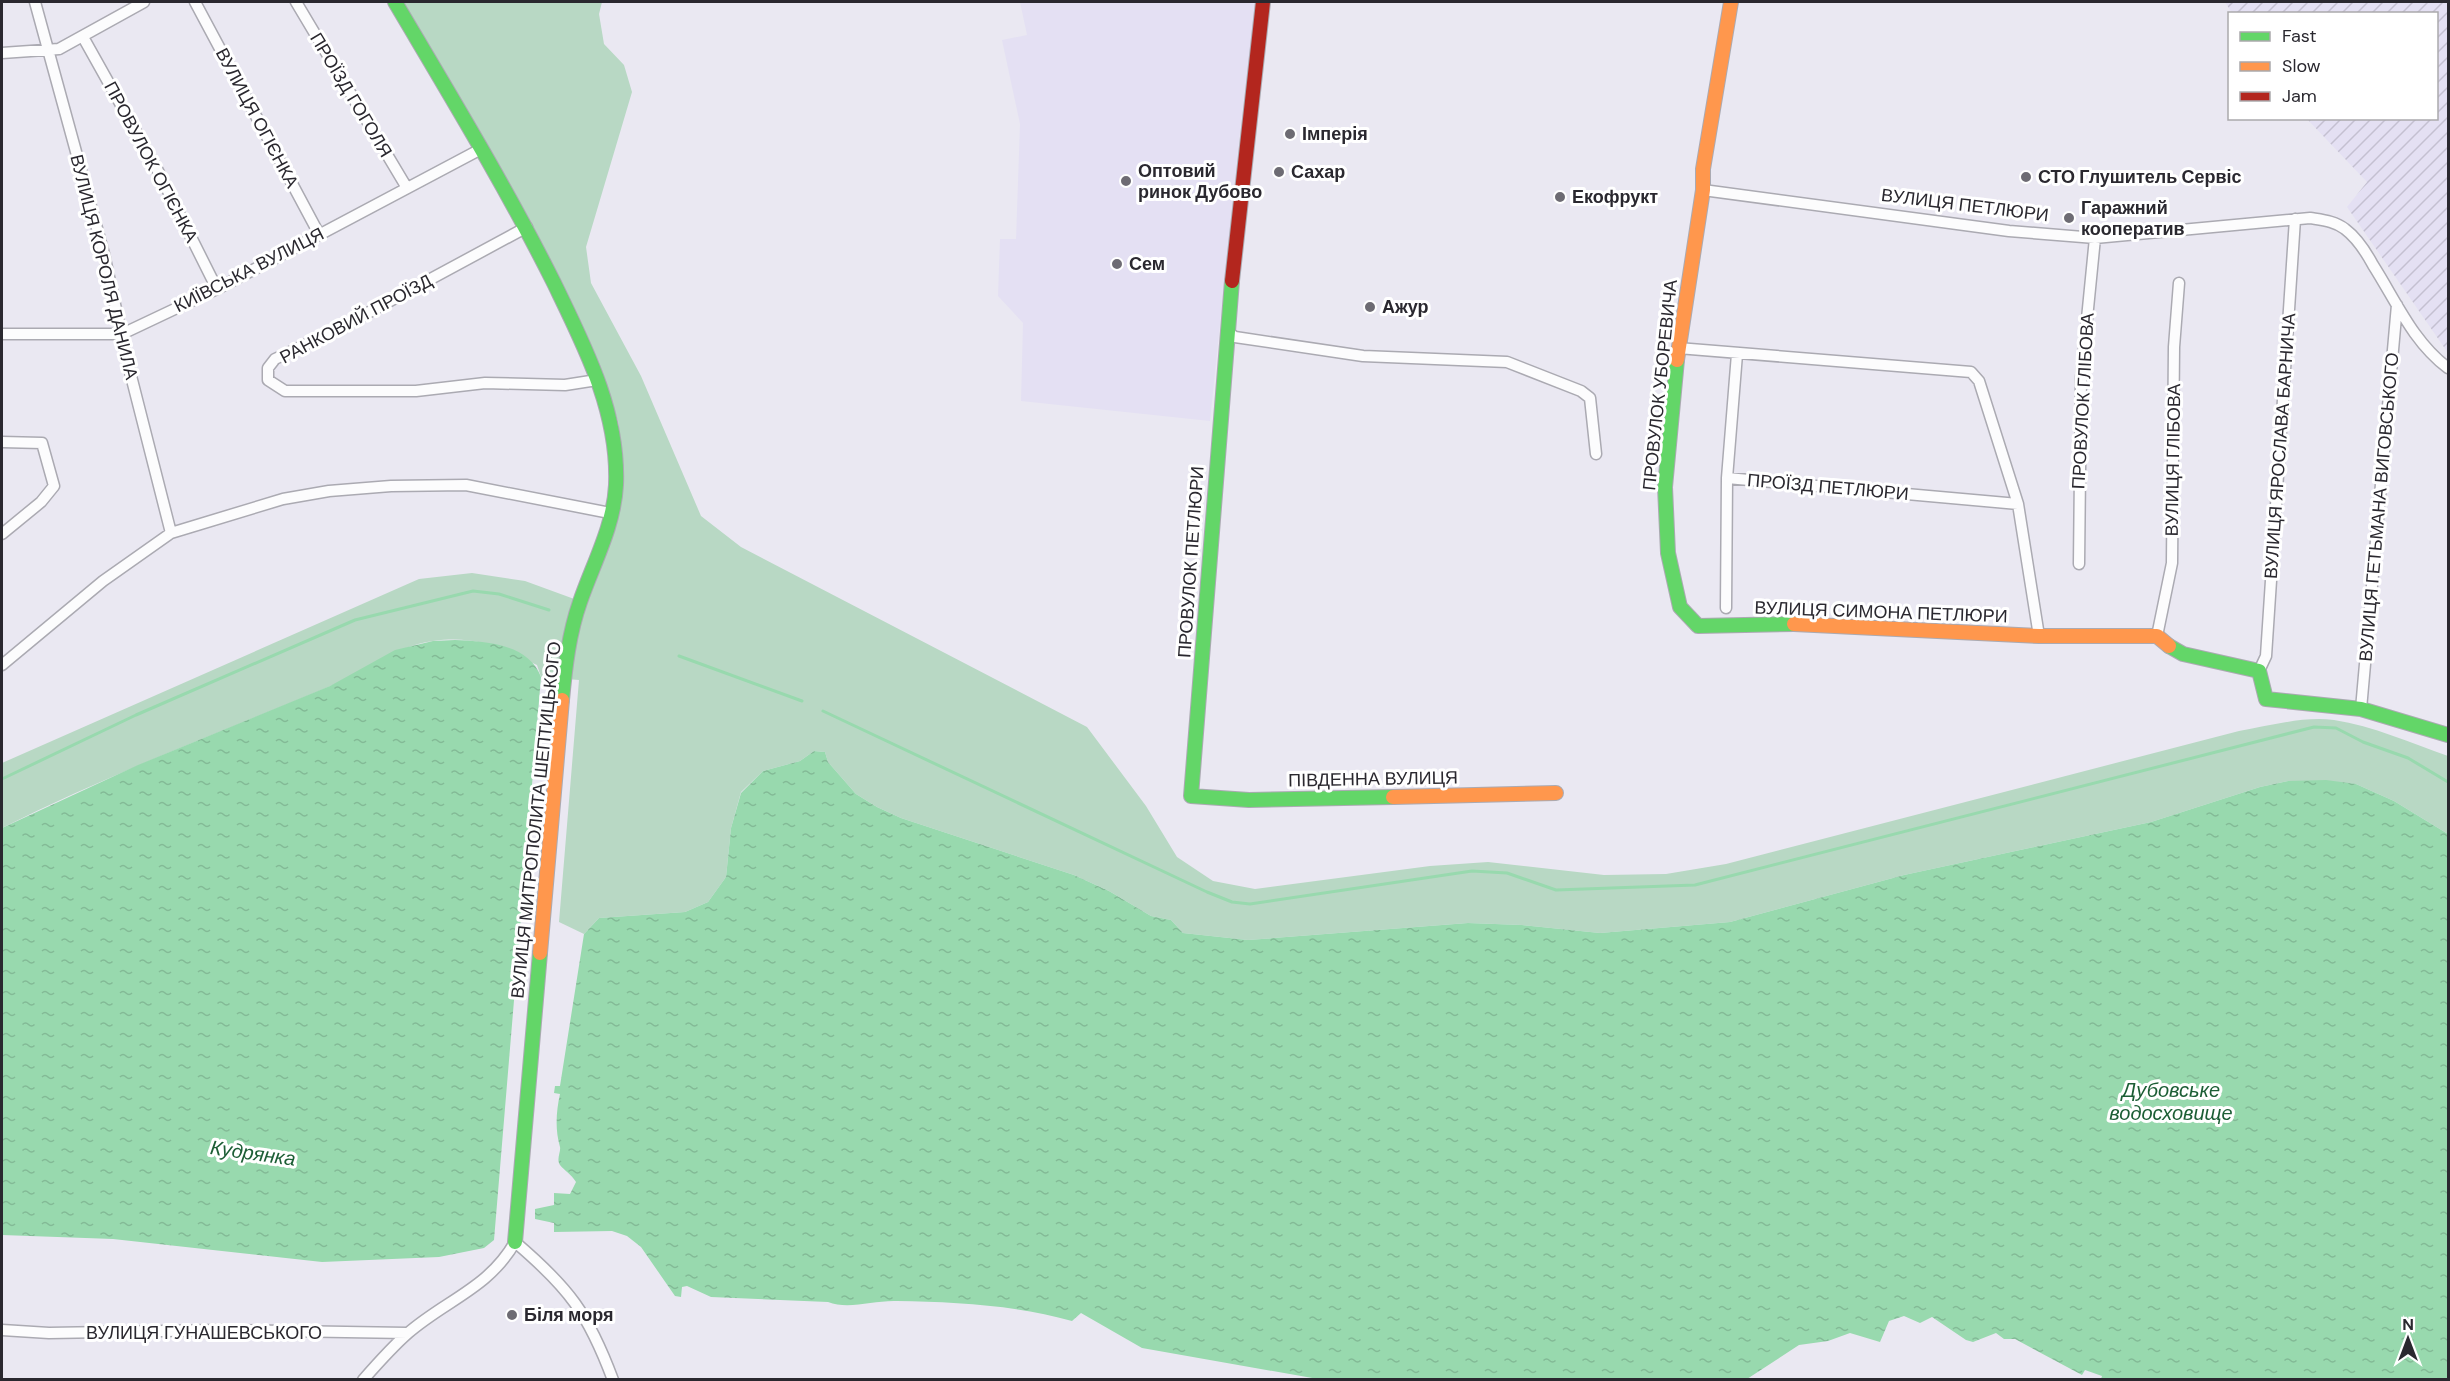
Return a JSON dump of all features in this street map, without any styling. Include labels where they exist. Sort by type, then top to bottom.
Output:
[{"type":"street","name":"ВУЛИЦЯ КОРОЛЯ ДАНИЛА","points":[[35,2],[104,254],[171,533]]},
{"type":"street","points":[[2,54],[48,52],[83,37],[144,2]]},
{"type":"street","name":"ВУЛИЦЯ ОГІЄНКА","points":[[195,2],[319,234]]},
{"type":"street","name":"ПРОЇЗД ГОГОЛЯ","points":[[296,2],[407,188]]},
{"type":"street","name":"ВУЛИЦЯ МИТРОПОЛИТА ШЕПТИЦЬКОГО","points":[[394,2],[527,227],[592,361],[612,423],[617,456],[616,489],[601,550],[574,620],[564,679],[515,1242]]},
{"type":"street","name":"ПРОВУЛОК ПЕТЛЮРИ","points":[[1191,796],[1228,332],[1247,129],[1263,2]]},
{"type":"street","points":[[1703,190],[1703,169],[1731,2]]},
{"type":"street","name":"ПРОВУЛОК ОГІЄНКА","points":[[83,37],[158,171],[218,289]]},
{"type":"street","name":"КИЇВСЬКА ВУЛИЦЯ","points":[[2,334],[122,334],[218,289],[481,149]]},
{"type":"street","name":"ВУЛИЦЯ ПЕТЛЮРИ","points":[[1703,190],[2009,231],[2095,238],[2295,219],[2328,221],[2344,228],[2362,247],[2416,338],[2433,357],[2448,368]]},
{"type":"street","name":"ПРОВУЛОК УБОРЕВИЧА","points":[[1703,190],[1678,348],[1665,487],[1668,554],[1680,607],[1698,626],[1721,626]]},
{"type":"street","name":"ВУЛИЦЯ ЯРОСЛАВА БАРНИЧА","points":[[2259,671],[2266,656],[2295,219]]},
{"type":"street","name":"РАНКОВИЙ ПРОЇЗД","points":[[527,227],[338,329],[275,359],[268,368],[268,381],[285,391],[416,391],[485,383],[565,385],[597,381]]},
{"type":"street","name":"ПРОВУЛОК ГЛІБОВА","points":[[2079,564],[2081,379],[2095,238]]},
{"type":"street","name":"ВУЛИЦЯ ГЛІБОВА","points":[[2157,636],[2172,563],[2174,347],[2179,283]]},
{"type":"street","name":"ВУЛИЦЯ ГЕТЬМАНА ВИГОВСЬКОГО","points":[[2361,709],[2397,305]]},
{"type":"street","points":[[1228,332],[1235,337],[1363,356],[1507,362],[1581,391],[1590,398],[1596,454]]},
{"type":"street","points":[[1678,348],[1971,372],[1979,381],[2018,504],[2039,636]]},
{"type":"street","name":"ПРОЇЗД ПЕТЛЮРИ","points":[[1737,354],[1727,478],[2018,504]]},
{"type":"street","points":[[2,442],[42,442],[54,486],[41,502],[2,534]]},
{"type":"street","points":[[1726,608],[1727,478]]},
{"type":"street","points":[[2,665],[103,581],[171,533],[283,499],[329,491],[391,486],[466,485],[610,513]]},
{"type":"street","name":"ВУЛИЦЯ СИМОНА ПЕТЛЮРИ","points":[[1721,626],[1780,623],[2039,636],[2157,636]]},
{"type":"street","points":[[2157,636],[2173,650],[2183,654],[2259,671],[2259,679],[2266,699],[2361,709],[2448,735]]},
{"type":"street","name":"ПІВДЕННА ВУЛИЦЯ","points":[[1191,796],[1249,800],[1556,793]]},
{"type":"street","points":[[363,1380],[407,1333],[486,1279],[504,1262],[515,1242],[556,1277],[584,1314],[613,1380]]},
{"type":"street","name":"ВУЛИЦЯ ГУНАШЕВСЬКОГО","points":[[2,1330],[49,1334],[221,1330],[407,1333]]},
{"type":"shaded area","points":[[401,2],[602,2],[599,14],[604,44],[624,65],[632,92],[586,247],[591,283],[641,376],[701,516],[741,547],[1087,727],[1146,806],[1177,857],[1213,881],[1255,889],[1430,866],[1488,862],[1604,875],[1666,874],[1726,864],[2239,731],[2310,719],[2334,720],[2363,726],[2448,756],[2448,834],[2394,801],[2356,784],[2288,781],[2260,787],[2151,822],[1904,875],[1730,922],[1600,933],[1522,925],[1468,923],[1248,940],[1183,933],[1171,920],[1151,916],[1109,891],[1074,875],[901,818],[856,794],[828,762],[825,752],[814,751],[800,761],[763,771],[741,792],[731,828],[726,877],[708,902],[685,912],[599,918],[584,934],[559,922],[579,680],[541,677],[537,665],[487,644],[462,640],[433,641],[391,654],[340,682],[122,773],[2,828],[2,763],[419,579],[472,573],[525,581],[577,600],[575,618],[623,456],[618,421],[597,359],[532,224]]},
{"type":"shaded area","name":"Оптовий ринок Дубово","points":[[1020,2],[1256,2],[1241,122],[1210,421],[1021,401],[1023,323],[998,296],[1000,239],[1016,239],[1020,124],[1002,40],[1027,35]]},
{"type":"shaded area","points":[[2225,2],[2448,2],[2448,353],[2347,207],[2367,182],[2308,120],[2438,120],[2438,12],[2231,12]]},
{"type":"water","name":"Кудрянка","points":[[433,641],[492,643],[516,651],[527,657],[541,677],[494,1240],[484,1248],[439,1257],[322,1262],[113,1239],[2,1235],[2,828],[138,765],[330,686],[395,650]]},
{"type":"water","name":"Дубовське водосховище","points":[[814,751],[825,752],[828,762],[856,794],[901,818],[1074,875],[1109,891],[1151,916],[1171,920],[1183,933],[1248,940],[1468,923],[1522,925],[1600,933],[1730,922],[1904,875],[2151,822],[2260,787],[2288,781],[2326,780],[2356,784],[2394,801],[2448,834],[2448,1379],[2101,1379],[2102,1376],[2085,1370],[2082,1375],[2015,1339],[2004,1339],[1996,1333],[1973,1342],[1966,1340],[1932,1317],[1920,1323],[1904,1316],[1889,1321],[1880,1342],[1850,1333],[1828,1341],[1799,1345],[1747,1379],[1318,1379],[1142,1348],[1081,1313],[1072,1321],[1007,1308],[919,1301],[844,1305],[828,1302],[711,1297],[687,1286],[682,1287],[681,1297],[675,1296],[641,1247],[627,1236],[612,1231],[554,1232],[554,1223],[535,1219],[535,1209],[554,1205],[554,1193],[570,1194],[576,1182],[559,1163],[557,1121],[560,1094],[554,1093],[555,1086],[560,1086],[584,934],[599,918],[685,912],[708,902],[726,877],[731,828],[741,793],[763,771],[800,761]]},
{"type":"waterway","points":[[2,779],[136,715],[355,620],[473,591],[499,594],[549,610]]},
{"type":"waterway","points":[[679,656],[802,701]]},
{"type":"waterway","points":[[823,711],[1207,892],[1232,902],[1250,904],[1472,871],[1507,873],[1556,890],[1695,885],[2314,727],[2336,728],[2363,742],[2408,758],[2448,782]]},
{"type":"traffic: fast","points":[[395,2],[536,247],[588,356],[606,406],[615,458],[614,500],[607,530],[573,626],[562,700]]},
{"type":"traffic: fast","points":[[1232,281],[1191,796],[1249,800],[1393,797]]},
{"type":"traffic: fast","points":[[1677,360],[1665,487],[1668,553],[1680,607],[1698,626],[1794,624]]},
{"type":"traffic: fast","points":[[2169,646],[2183,654],[2259,671],[2266,699],[2361,709],[2448,735]]},
{"type":"traffic: fast","points":[[515,1242],[540,953]]},
{"type":"traffic: slow","points":[[1677,360],[1703,190],[1703,169],[1731,2]]},
{"type":"traffic: slow","points":[[1794,624],[2039,636],[2157,636],[2169,646]]},
{"type":"traffic: slow","points":[[540,953],[562,700]]},
{"type":"traffic: slow","points":[[1393,797],[1556,793]]},
{"type":"traffic: jam","points":[[1232,281],[1263,2]]},
{"type":"place","name":"Імперія","points":[[1290,134]]},
{"type":"place","name":"Сахар","points":[[1279,172]]},
{"type":"place","name":"СТО Глушитель Сервіс","points":[[2026,177]]},
{"type":"place","name":"Оптовий ринок Дубово","points":[[1126,181]]},
{"type":"place","name":"Екофрукт","points":[[1560,197]]},
{"type":"place","name":"Гаражний кооператив","points":[[2069,218]]},
{"type":"place","name":"Сем","points":[[1117,264]]},
{"type":"place","name":"Ажур","points":[[1370,307]]},
{"type":"place","name":"Біля моря","points":[[512,1315]]}]
